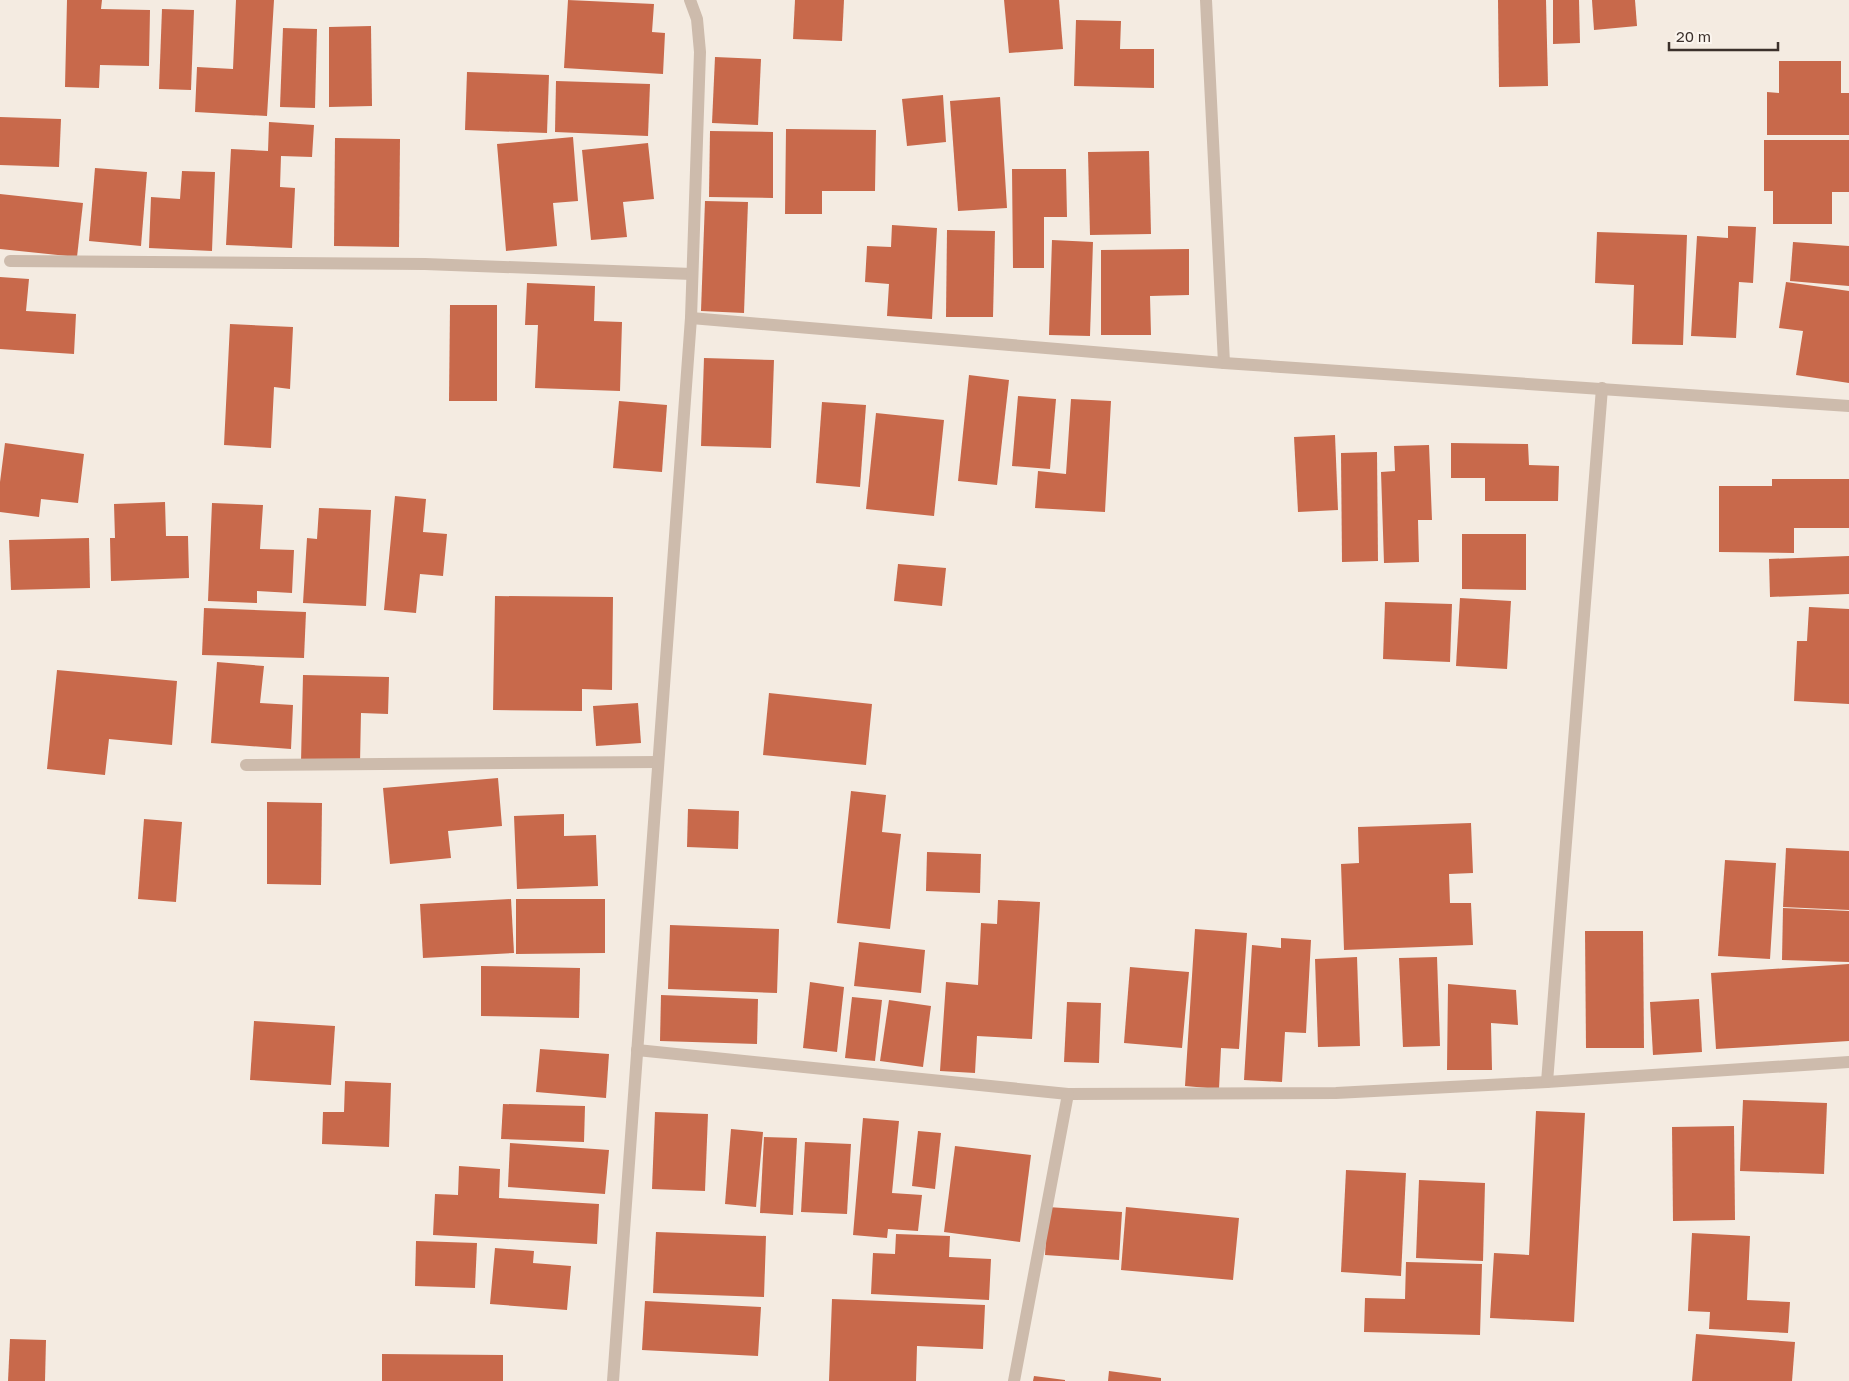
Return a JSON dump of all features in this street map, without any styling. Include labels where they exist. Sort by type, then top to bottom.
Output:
[{"type":"street","points":[[613,1381],[690,318],[700,52],[697,19],[690,0]]},
{"type":"street","points":[[1206,0],[1224,363]]},
{"type":"street","points":[[10,261],[425,264],[692,274]]},
{"type":"street","points":[[690,318],[1224,363],[1849,406]]},
{"type":"street","points":[[1547,1082],[1602,388]]},
{"type":"street","points":[[246,765],[658,762]]},
{"type":"street","points":[[637,1050],[1068,1094],[1336,1093],[1547,1082],[1849,1062]]},
{"type":"street","points":[[1014,1381],[1068,1094]]},
{"type":"building","points":[[67,0],[102,0],[101,9],[150,10],[149,66],[100,65],[99,88],[65,87]]},
{"type":"building","points":[[236,0],[274,0],[267,116],[195,112],[197,67],[233,69]]},
{"type":"building","points":[[568,0],[654,4],[652,32],[665,33],[663,74],[564,68]]},
{"type":"building","points":[[795,0],[844,0],[842,41],[793,39]]},
{"type":"building","points":[[1004,0],[1059,0],[1063,49],[1009,53]]},
{"type":"building","points":[[1498,0],[1546,0],[1548,86],[1499,87]]},
{"type":"building","points":[[1553,0],[1579,0],[1580,43],[1553,44]]},
{"type":"building","points":[[1592,0],[1635,0],[1637,26],[1594,30]]},
{"type":"building","points":[[162,9],[194,10],[191,90],[159,89]]},
{"type":"building","points":[[1076,20],[1121,21],[1120,49],[1154,49],[1154,88],[1074,86]]},
{"type":"building","points":[[371,26],[372,106],[329,107],[329,27]]},
{"type":"building","points":[[283,28],[317,29],[315,108],[280,107]]},
{"type":"building","points":[[715,57],[761,59],[758,125],[712,123]]},
{"type":"building","points":[[1779,61],[1841,61],[1841,93],[1849,93],[1849,135],[1767,135],[1767,92],[1779,93]]},
{"type":"building","points":[[467,72],[549,75],[547,133],[465,130]]},
{"type":"building","points":[[556,81],[650,84],[648,136],[555,132]]},
{"type":"building","points":[[943,95],[946,142],[907,146],[902,99]]},
{"type":"building","points":[[1000,97],[1007,208],[958,211],[950,101]]},
{"type":"building","points":[[0,117],[61,119],[59,167],[0,165]]},
{"type":"building","points":[[269,122],[314,125],[312,157],[281,156],[280,187],[295,188],[292,248],[226,245],[231,149],[268,151]]},
{"type":"building","points":[[786,129],[876,130],[875,191],[822,191],[822,214],[785,214]]},
{"type":"building","points":[[710,131],[773,132],[773,198],[709,197]]},
{"type":"building","points":[[573,137],[578,201],[553,203],[557,246],[506,251],[497,144]]},
{"type":"building","points":[[335,138],[400,139],[399,247],[334,246]]},
{"type":"building","points":[[1764,140],[1849,140],[1849,192],[1832,192],[1832,224],[1773,224],[1773,191],[1764,191]]},
{"type":"building","points":[[648,143],[654,199],[623,202],[627,237],[591,240],[582,150]]},
{"type":"building","points":[[1149,151],[1151,234],[1090,235],[1088,152]]},
{"type":"building","points":[[95,168],[147,172],[141,246],[89,241]]},
{"type":"building","points":[[1012,169],[1066,169],[1067,217],[1044,217],[1044,268],[1013,268]]},
{"type":"building","points":[[182,171],[215,172],[212,251],[149,248],[151,197],[180,199]]},
{"type":"building","points":[[0,194],[83,203],[77,257],[0,249]]},
{"type":"building","points":[[705,201],[748,202],[744,313],[701,311]]},
{"type":"building","points":[[892,225],[937,228],[932,319],[887,316],[889,284],[865,282],[867,246],[891,247]]},
{"type":"building","points":[[1728,226],[1756,227],[1753,283],[1739,282],[1736,338],[1691,336],[1697,236],[1728,238]]},
{"type":"building","points":[[947,230],[995,231],[993,317],[946,317]]},
{"type":"building","points":[[1597,232],[1687,235],[1683,345],[1632,344],[1634,285],[1595,283]]},
{"type":"building","points":[[1052,240],[1093,242],[1090,336],[1049,335]]},
{"type":"building","points":[[1793,242],[1849,246],[1849,286],[1790,281]]},
{"type":"building","points":[[1189,249],[1189,295],[1150,296],[1151,335],[1101,335],[1101,250]]},
{"type":"building","points":[[0,277],[29,279],[26,311],[76,314],[74,354],[0,349]]},
{"type":"building","points":[[1786,282],[1849,291],[1849,383],[1796,375],[1803,331],[1779,328]]},
{"type":"building","points":[[527,283],[595,286],[594,321],[622,322],[620,391],[535,388],[538,325],[525,325]]},
{"type":"building","points":[[450,305],[497,305],[497,401],[449,401]]},
{"type":"building","points":[[230,324],[293,327],[290,389],[274,387],[271,448],[224,445]]},
{"type":"building","points":[[704,358],[774,360],[771,448],[701,446]]},
{"type":"building","points":[[969,375],[1009,380],[997,485],[958,481]]},
{"type":"building","points":[[1018,396],[1056,399],[1050,469],[1012,466]]},
{"type":"building","points":[[1071,399],[1111,401],[1105,512],[1035,508],[1038,471],[1066,474]]},
{"type":"building","points":[[619,401],[667,405],[662,472],[613,468]]},
{"type":"building","points":[[822,402],[866,405],[860,487],[816,483]]},
{"type":"building","points":[[876,413],[944,420],[934,516],[866,509]]},
{"type":"building","points":[[1335,435],[1338,510],[1298,512],[1294,437]]},
{"type":"building","points":[[5,443],[84,454],[78,503],[41,499],[39,517],[0,512],[0,482]]},
{"type":"building","points":[[1451,443],[1528,444],[1529,465],[1559,466],[1558,501],[1485,501],[1485,478],[1451,478]]},
{"type":"building","points":[[1429,445],[1432,520],[1418,520],[1419,562],[1384,563],[1381,472],[1395,471],[1394,446]]},
{"type":"building","points":[[1377,452],[1378,561],[1342,562],[1341,453]]},
{"type":"building","points":[[1772,479],[1849,479],[1849,528],[1794,528],[1794,553],[1719,552],[1719,486],[1772,486]]},
{"type":"building","points":[[395,496],[426,499],[423,532],[447,534],[443,576],[420,574],[416,613],[384,610]]},
{"type":"building","points":[[165,502],[166,536],[188,536],[189,578],[111,581],[110,538],[115,538],[114,504]]},
{"type":"building","points":[[212,503],[263,505],[260,549],[294,550],[292,593],[257,591],[257,603],[208,601]]},
{"type":"building","points":[[319,508],[371,510],[366,606],[303,603],[307,538],[317,539]]},
{"type":"building","points":[[1462,534],[1526,534],[1526,590],[1462,589]]},
{"type":"building","points":[[89,538],[90,588],[11,590],[9,540]]},
{"type":"building","points":[[1849,556],[1849,594],[1770,597],[1769,559]]},
{"type":"building","points":[[898,564],[946,568],[942,606],[894,601]]},
{"type":"building","points":[[495,596],[613,597],[612,690],[582,689],[582,711],[493,710]]},
{"type":"building","points":[[1460,598],[1511,601],[1507,669],[1456,666]]},
{"type":"building","points":[[1385,602],[1452,604],[1450,662],[1383,659]]},
{"type":"building","points":[[1809,607],[1849,609],[1849,704],[1794,701],[1797,641],[1807,641]]},
{"type":"building","points":[[204,608],[306,612],[304,658],[202,655]]},
{"type":"building","points":[[217,662],[264,666],[260,703],[293,705],[291,749],[211,743]]},
{"type":"building","points":[[57,670],[177,681],[172,745],[109,739],[105,775],[47,769]]},
{"type":"building","points":[[303,675],[389,677],[388,714],[361,713],[360,763],[301,762]]},
{"type":"building","points":[[769,693],[872,704],[866,765],[763,755]]},
{"type":"building","points":[[638,703],[641,743],[596,746],[593,706]]},
{"type":"building","points":[[498,778],[502,826],[448,831],[451,858],[390,864],[383,788]]},
{"type":"building","points":[[851,791],[886,795],[882,832],[901,834],[890,929],[837,923]]},
{"type":"building","points":[[267,802],[322,803],[321,885],[267,884]]},
{"type":"building","points":[[688,809],[739,811],[738,849],[687,847]]},
{"type":"building","points":[[564,814],[564,836],[596,835],[598,886],[517,889],[514,816]]},
{"type":"building","points":[[144,819],[182,822],[176,902],[138,899]]},
{"type":"building","points":[[1471,823],[1473,873],[1449,874],[1450,903],[1471,903],[1473,945],[1344,950],[1341,864],[1359,863],[1358,827]]},
{"type":"building","points":[[1786,848],[1849,851],[1849,910],[1783,907]]},
{"type":"building","points":[[927,852],[981,854],[980,893],[926,891]]},
{"type":"building","points":[[1725,860],[1776,863],[1770,959],[1718,956]]},
{"type":"building","points":[[511,899],[514,953],[423,958],[420,904]]},
{"type":"building","points":[[516,899],[605,899],[605,953],[516,954]]},
{"type":"building","points":[[998,900],[1040,902],[1032,1039],[977,1036],[975,1073],[940,1071],[946,982],[978,985],[981,923],[997,924]]},
{"type":"building","points":[[1783,908],[1849,911],[1849,962],[1782,960]]},
{"type":"building","points":[[670,925],[779,929],[777,993],[668,989]]},
{"type":"building","points":[[1195,929],[1247,933],[1239,1049],[1221,1048],[1219,1089],[1185,1086]]},
{"type":"building","points":[[1585,931],[1643,931],[1644,1048],[1586,1048]]},
{"type":"building","points":[[1281,938],[1311,940],[1306,1033],[1285,1032],[1282,1082],[1244,1080],[1252,945],[1281,948]]},
{"type":"building","points":[[859,942],[925,950],[921,993],[854,986]]},
{"type":"building","points":[[1357,957],[1360,1046],[1318,1047],[1315,959]]},
{"type":"building","points":[[1437,957],[1440,1046],[1403,1047],[1399,958]]},
{"type":"building","points":[[1849,964],[1849,1041],[1716,1049],[1711,973]]},
{"type":"building","points":[[481,966],[580,968],[579,1018],[481,1016]]},
{"type":"building","points":[[1130,967],[1189,972],[1182,1048],[1124,1043]]},
{"type":"building","points":[[810,982],[844,987],[837,1052],[803,1048]]},
{"type":"building","points":[[1448,984],[1516,990],[1518,1025],[1491,1023],[1492,1070],[1447,1070]]},
{"type":"building","points":[[661,995],[758,999],[757,1044],[660,1041]]},
{"type":"building","points":[[852,997],[882,1000],[875,1061],[845,1058]]},
{"type":"building","points":[[1699,999],[1702,1052],[1653,1055],[1650,1002]]},
{"type":"building","points":[[889,1000],[931,1006],[923,1067],[880,1061]]},
{"type":"building","points":[[1067,1002],[1101,1003],[1099,1063],[1064,1062]]},
{"type":"building","points":[[254,1021],[335,1026],[331,1085],[250,1080]]},
{"type":"building","points":[[540,1049],[609,1054],[606,1098],[536,1092]]},
{"type":"building","points":[[345,1081],[391,1083],[389,1147],[322,1144],[323,1112],[344,1112]]},
{"type":"building","points":[[1743,1100],[1827,1103],[1824,1174],[1740,1171]]},
{"type":"building","points":[[503,1104],[585,1106],[584,1142],[501,1139]]},
{"type":"building","points":[[1536,1111],[1585,1113],[1574,1322],[1490,1318],[1494,1253],[1529,1255]]},
{"type":"building","points":[[655,1112],[708,1114],[705,1191],[652,1189]]},
{"type":"building","points":[[863,1118],[899,1121],[892,1193],[922,1195],[918,1231],[888,1229],[887,1238],[853,1235]]},
{"type":"building","points":[[1734,1126],[1735,1220],[1673,1221],[1672,1127]]},
{"type":"building","points":[[731,1129],[763,1132],[756,1207],[725,1204]]},
{"type":"building","points":[[918,1131],[941,1133],[935,1189],[912,1186]]},
{"type":"building","points":[[764,1137],[797,1138],[793,1215],[760,1213]]},
{"type":"building","points":[[805,1142],[851,1144],[847,1214],[801,1212]]},
{"type":"building","points":[[510,1143],[609,1150],[605,1194],[508,1187]]},
{"type":"building","points":[[955,1146],[1031,1155],[1020,1242],[944,1232]]},
{"type":"building","points":[[459,1166],[500,1169],[499,1198],[599,1204],[597,1244],[433,1235],[435,1194],[458,1195]]},
{"type":"building","points":[[1346,1170],[1406,1173],[1401,1276],[1341,1272]]},
{"type":"building","points":[[1419,1180],[1485,1183],[1483,1261],[1416,1258]]},
{"type":"building","points":[[1048,1207],[1122,1212],[1119,1260],[1045,1255]]},
{"type":"building","points":[[1126,1207],[1239,1218],[1233,1280],[1121,1270]]},
{"type":"building","points":[[656,1232],[766,1236],[764,1297],[653,1293]]},
{"type":"building","points":[[1692,1233],[1750,1236],[1747,1300],[1790,1302],[1788,1333],[1709,1329],[1710,1312],[1688,1311]]},
{"type":"building","points":[[896,1234],[950,1236],[949,1257],[991,1259],[989,1300],[871,1294],[873,1253],[895,1254]]},
{"type":"building","points":[[416,1241],[477,1243],[475,1288],[415,1286]]},
{"type":"building","points":[[495,1248],[534,1251],[533,1263],[571,1266],[567,1310],[490,1304]]},
{"type":"building","points":[[1406,1262],[1482,1264],[1480,1335],[1364,1332],[1365,1298],[1405,1299]]},
{"type":"building","points":[[832,1299],[985,1305],[983,1349],[917,1346],[916,1381],[829,1381]]},
{"type":"building","points":[[645,1301],[761,1307],[758,1356],[642,1350]]},
{"type":"building","points":[[1696,1334],[1795,1342],[1792,1381],[1692,1381]]},
{"type":"building","points":[[10,1339],[46,1340],[45,1381],[8,1381]]},
{"type":"building","points":[[382,1354],[503,1355],[503,1381],[382,1381]]},
{"type":"building","points":[[1109,1371],[1161,1378],[1161,1381],[1108,1381]]},
{"type":"building","points":[[1034,1376],[1065,1380],[1065,1381],[1033,1381]]}]
